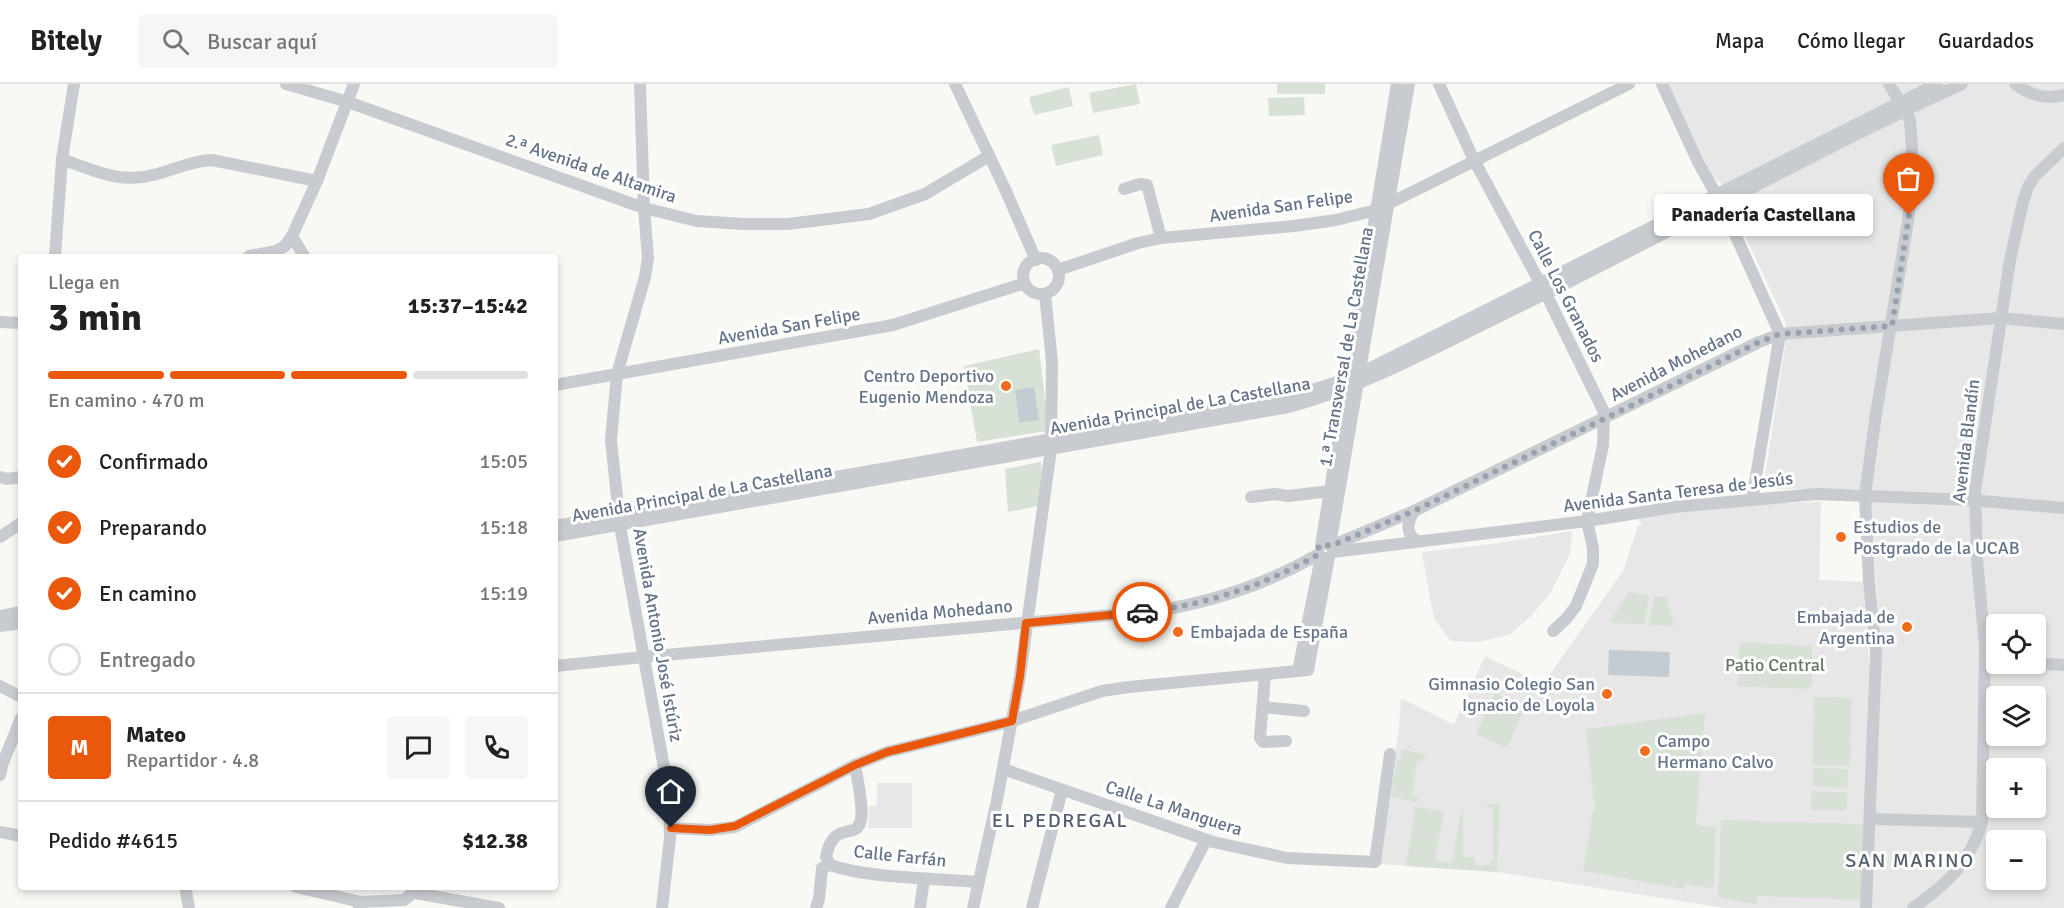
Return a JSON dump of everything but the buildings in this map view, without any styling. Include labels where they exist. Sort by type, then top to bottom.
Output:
[{"type":"street","points":[[56,254],[62,159],[74,84]]},
{"type":"street","name":"2.ª Avenida de Altamira","points":[[286,84],[348,102],[644,208],[697,221],[788,224],[869,214],[925,194],[989,156]]},
{"type":"street","points":[[260,254],[276,251],[285,246],[292,236],[317,181],[354,84]]},
{"type":"street","name":"Avenida Antonio José Istúriz","points":[[640,84],[648,258],[617,375],[611,440],[619,521],[669,795],[671,828],[662,908]]},
{"type":"street","points":[[955,84],[1036,260]]},
{"type":"street","name":"1.ª Transversal de La Castellana","points":[[1326,551],[1330,491],[1388,204],[1406,84]]},
{"type":"street","name":"1.ª Transversal de La Castellana","points":[[1265,674],[1303,670],[1326,551],[1353,381],[1376,210],[1406,84]]},
{"type":"street","name":"Calle Los Granados","points":[[1439,84],[1474,160],[1601,404],[1604,419],[1603,446],[1587,521],[1594,557],[1591,573],[1576,606],[1553,631]]},
{"type":"street","name":"Avenida San Felipe","points":[[1058,270],[1137,243],[1161,238],[1294,226],[1336,220],[1376,210],[1629,84]]},
{"type":"street","points":[[1662,84],[1780,334],[1752,500]]},
{"type":"street","points":[[1866,908],[1876,652],[1869,581],[1865,495],[1909,215],[1912,136],[1911,120],[1888,84]]},
{"type":"street","name":"Avenida Principal de La Castellana","points":[[558,535],[619,521],[1051,444],[1290,396],[1353,381],[1543,289],[1903,106],[1937,84]]},
{"type":"street","name":"Avenida Principal de La Castellana","points":[[1903,106],[1962,84]]},
{"type":"street","points":[[2015,84],[2036,96],[2051,98],[2064,95]]},
{"type":"street","name":"Avenida Blandín","points":[[1986,614],[1975,501],[1976,481],[2010,260],[2028,187],[2035,176],[2064,148]]},
{"type":"street","points":[[62,159],[114,177],[131,179],[152,176],[198,160],[213,160],[317,181]]},
{"type":"street","points":[[1124,189],[1140,184],[1147,185],[1161,238]]},
{"type":"street","points":[[292,236],[303,254]]},
{"type":"street","points":[[1036,260],[1051,261],[1058,270],[1058,283],[1046,294],[1033,292],[1025,283],[1025,269],[1036,260]]},
{"type":"street","name":"Avenida San Felipe","points":[[558,385],[893,325],[1025,283]]},
{"type":"street","points":[[973,908],[1003,769],[1020,676],[1051,444],[1052,362],[1046,294]]},
{"type":"street","name":"Avenida Mohedano","points":[[558,666],[1156,611],[1194,605],[1268,579],[1414,511],[1759,342],[1780,334],[2001,318],[2064,324]]},
{"type":"street","points":[[0,322],[18,323]]},
{"type":"street","points":[[0,477],[7,479],[18,477]]},
{"type":"street","points":[[1251,497],[1275,494],[1288,496],[1330,491]]},
{"type":"street","name":"Avenida Santa Teresa de Jesús","points":[[1326,551],[1587,521],[1674,507],[1817,494],[1975,501],[2064,508]]},
{"type":"street","points":[[1414,511],[1408,526],[1412,537],[1418,542]]},
{"type":"street","name":"Avenida Principal de La Castellana","points":[[558,526],[619,521]]},
{"type":"street","points":[[0,537],[18,525]]},
{"type":"street","points":[[0,616],[18,613]]},
{"type":"street","points":[[0,626],[18,623]]},
{"type":"street","points":[[2046,664],[2064,665]]},
{"type":"street","points":[[671,828],[710,830],[735,826],[855,765],[896,749],[1012,721],[1102,691],[1129,687],[1265,674],[1260,738],[1263,742],[1286,741]]},
{"type":"street","name":"Avenida Blandín","points":[[1913,908],[1951,879],[1977,839],[1982,822],[1982,725],[1989,674]]},
{"type":"street","points":[[0,686],[18,695]]},
{"type":"street","points":[[1263,707],[1304,711]]},
{"type":"street","points":[[0,775],[18,726]]},
{"type":"street","name":"Calle La Manguera","points":[[1003,769],[1206,840],[1287,858],[1375,862],[1390,754]]},
{"type":"street","name":"Calle Farfán","points":[[855,765],[861,807],[860,824],[857,828],[834,836],[826,857],[830,865],[850,870],[924,879],[978,882]]},
{"type":"street","points":[[1032,908],[1062,789]]},
{"type":"street","points":[[1871,819],[1982,822]]},
{"type":"street","points":[[0,832],[18,835]]},
{"type":"street","points":[[1171,908],[1206,840]]},
{"type":"street","points":[[816,908],[822,868],[830,865]]},
{"type":"street","points":[[920,908],[924,879]]},
{"type":"street","points":[[186,890],[189,908]]},
{"type":"street","points":[[307,890],[360,905],[404,900],[418,890],[499,908]]},
{"type":"shaded area","points":[[1667,84],[2064,84],[2064,908],[1870,908],[1881,654],[1870,489],[1763,489],[1785,346],[1786,323],[1721,184],[1713,177]]},
{"type":"shaded area","points":[[1034,387],[1039,420],[1019,423],[1015,390]]},
{"type":"shaded area","points":[[1821,502],[1819,580],[1864,582],[1866,592],[1869,668],[1862,908],[1725,908],[1497,872],[1380,864],[1386,802],[1399,730],[1401,698],[1454,725],[1485,656],[1543,684],[1623,571],[1638,526],[1642,525],[1637,516],[1775,503]]},
{"type":"shaded area","points":[[1572,531],[1570,554],[1551,592],[1533,614],[1511,634],[1479,642],[1451,641],[1434,619],[1422,552],[1500,543]]},
{"type":"shaded area","points":[[1609,650],[1670,652],[1669,677],[1608,675]]},
{"type":"shaded area","points":[[877,783],[912,783],[912,828],[868,828],[869,806],[877,806]]},
{"type":"green space","points":[[1136,84],[1140,104],[1093,113],[1089,93]]},
{"type":"green space","points":[[1277,84],[1325,84],[1325,94],[1277,94]]},
{"type":"green space","points":[[1069,87],[1073,106],[1034,115],[1029,97]]},
{"type":"green space","points":[[1304,97],[1305,115],[1269,116],[1268,98]]},
{"type":"green space","points":[[1099,135],[1103,155],[1056,166],[1051,145]]},
{"type":"green space","name":"Centro Deportivo Eugenio Mendoza","points":[[1039,349],[1047,431],[977,442],[964,366]]},
{"type":"green space","points":[[1041,462],[1044,505],[1008,512],[1005,469]]},
{"type":"green space","points":[[1629,592],[1649,596],[1645,624],[1609,623]]},
{"type":"green space","points":[[1654,597],[1666,597],[1674,626],[1649,625]]},
{"type":"green space","name":"Patio Central","points":[[1740,642],[1812,646],[1812,685],[1805,689],[1738,686]]},
{"type":"green space","points":[[1495,693],[1525,707],[1507,748],[1476,734]]},
{"type":"green space","points":[[1814,697],[1852,698],[1850,766],[1812,765]]},
{"type":"green space","points":[[1705,713],[1696,824],[1716,826],[1714,885],[1711,888],[1685,884],[1685,889],[1583,871],[1593,811],[1595,811],[1586,729]]},
{"type":"green space","points":[[1402,749],[1425,755],[1423,761],[1417,761],[1412,796],[1418,797],[1417,802],[1391,797],[1397,759],[1400,760]]},
{"type":"green space","points":[[1813,768],[1848,769],[1847,788],[1812,786]]},
{"type":"green space","points":[[1812,791],[1847,793],[1846,811],[1811,810]]},
{"type":"green space","points":[[1487,803],[1500,806],[1497,872],[1406,866],[1415,807],[1444,811],[1435,860],[1452,863],[1460,815],[1463,814],[1463,857],[1474,857],[1476,865],[1490,865],[1493,861],[1493,808],[1487,807]]},
{"type":"green space","points":[[1721,820],[1865,824],[1864,900],[1758,896],[1757,904],[1718,898]]},
{"type":"way so far","points":[[1142,612],[1194,605],[1268,579],[1319,554],[1318,548],[1323,544],[1327,543],[1331,546],[1384,525],[1759,342],[1780,334],[1892,326],[1909,215]]},
{"type":"place","name":"Panadería Castellana","points":[[1909,215]]},
{"type":"place","name":"Centro Deportivo Eugenio Mendoza","points":[[1006,386]]},
{"type":"place","name":"Estudios de Postgrado de la UCAB","points":[[1841,537]]},
{"type":"place","name":"Embajada de Argentina","points":[[1907,627]]},
{"type":"place","name":"Embajada de España","points":[[1178,632]]},
{"type":"place","name":"Gimnasio Colegio San Ignacio de Loyola","points":[[1607,694]]},
{"type":"place","name":"Campo Hermano Calvo","points":[[1645,751]]},
{"type":"district","name":"EL PEDREGAL","points":[[1060,820]]},
{"type":"district","name":"SAN MARINO","points":[[1910,860]]},
{"type":"route","points":[[671,828],[710,830],[735,826],[855,765],[887,752],[1012,721],[1026,623],[1142,612]]}]
